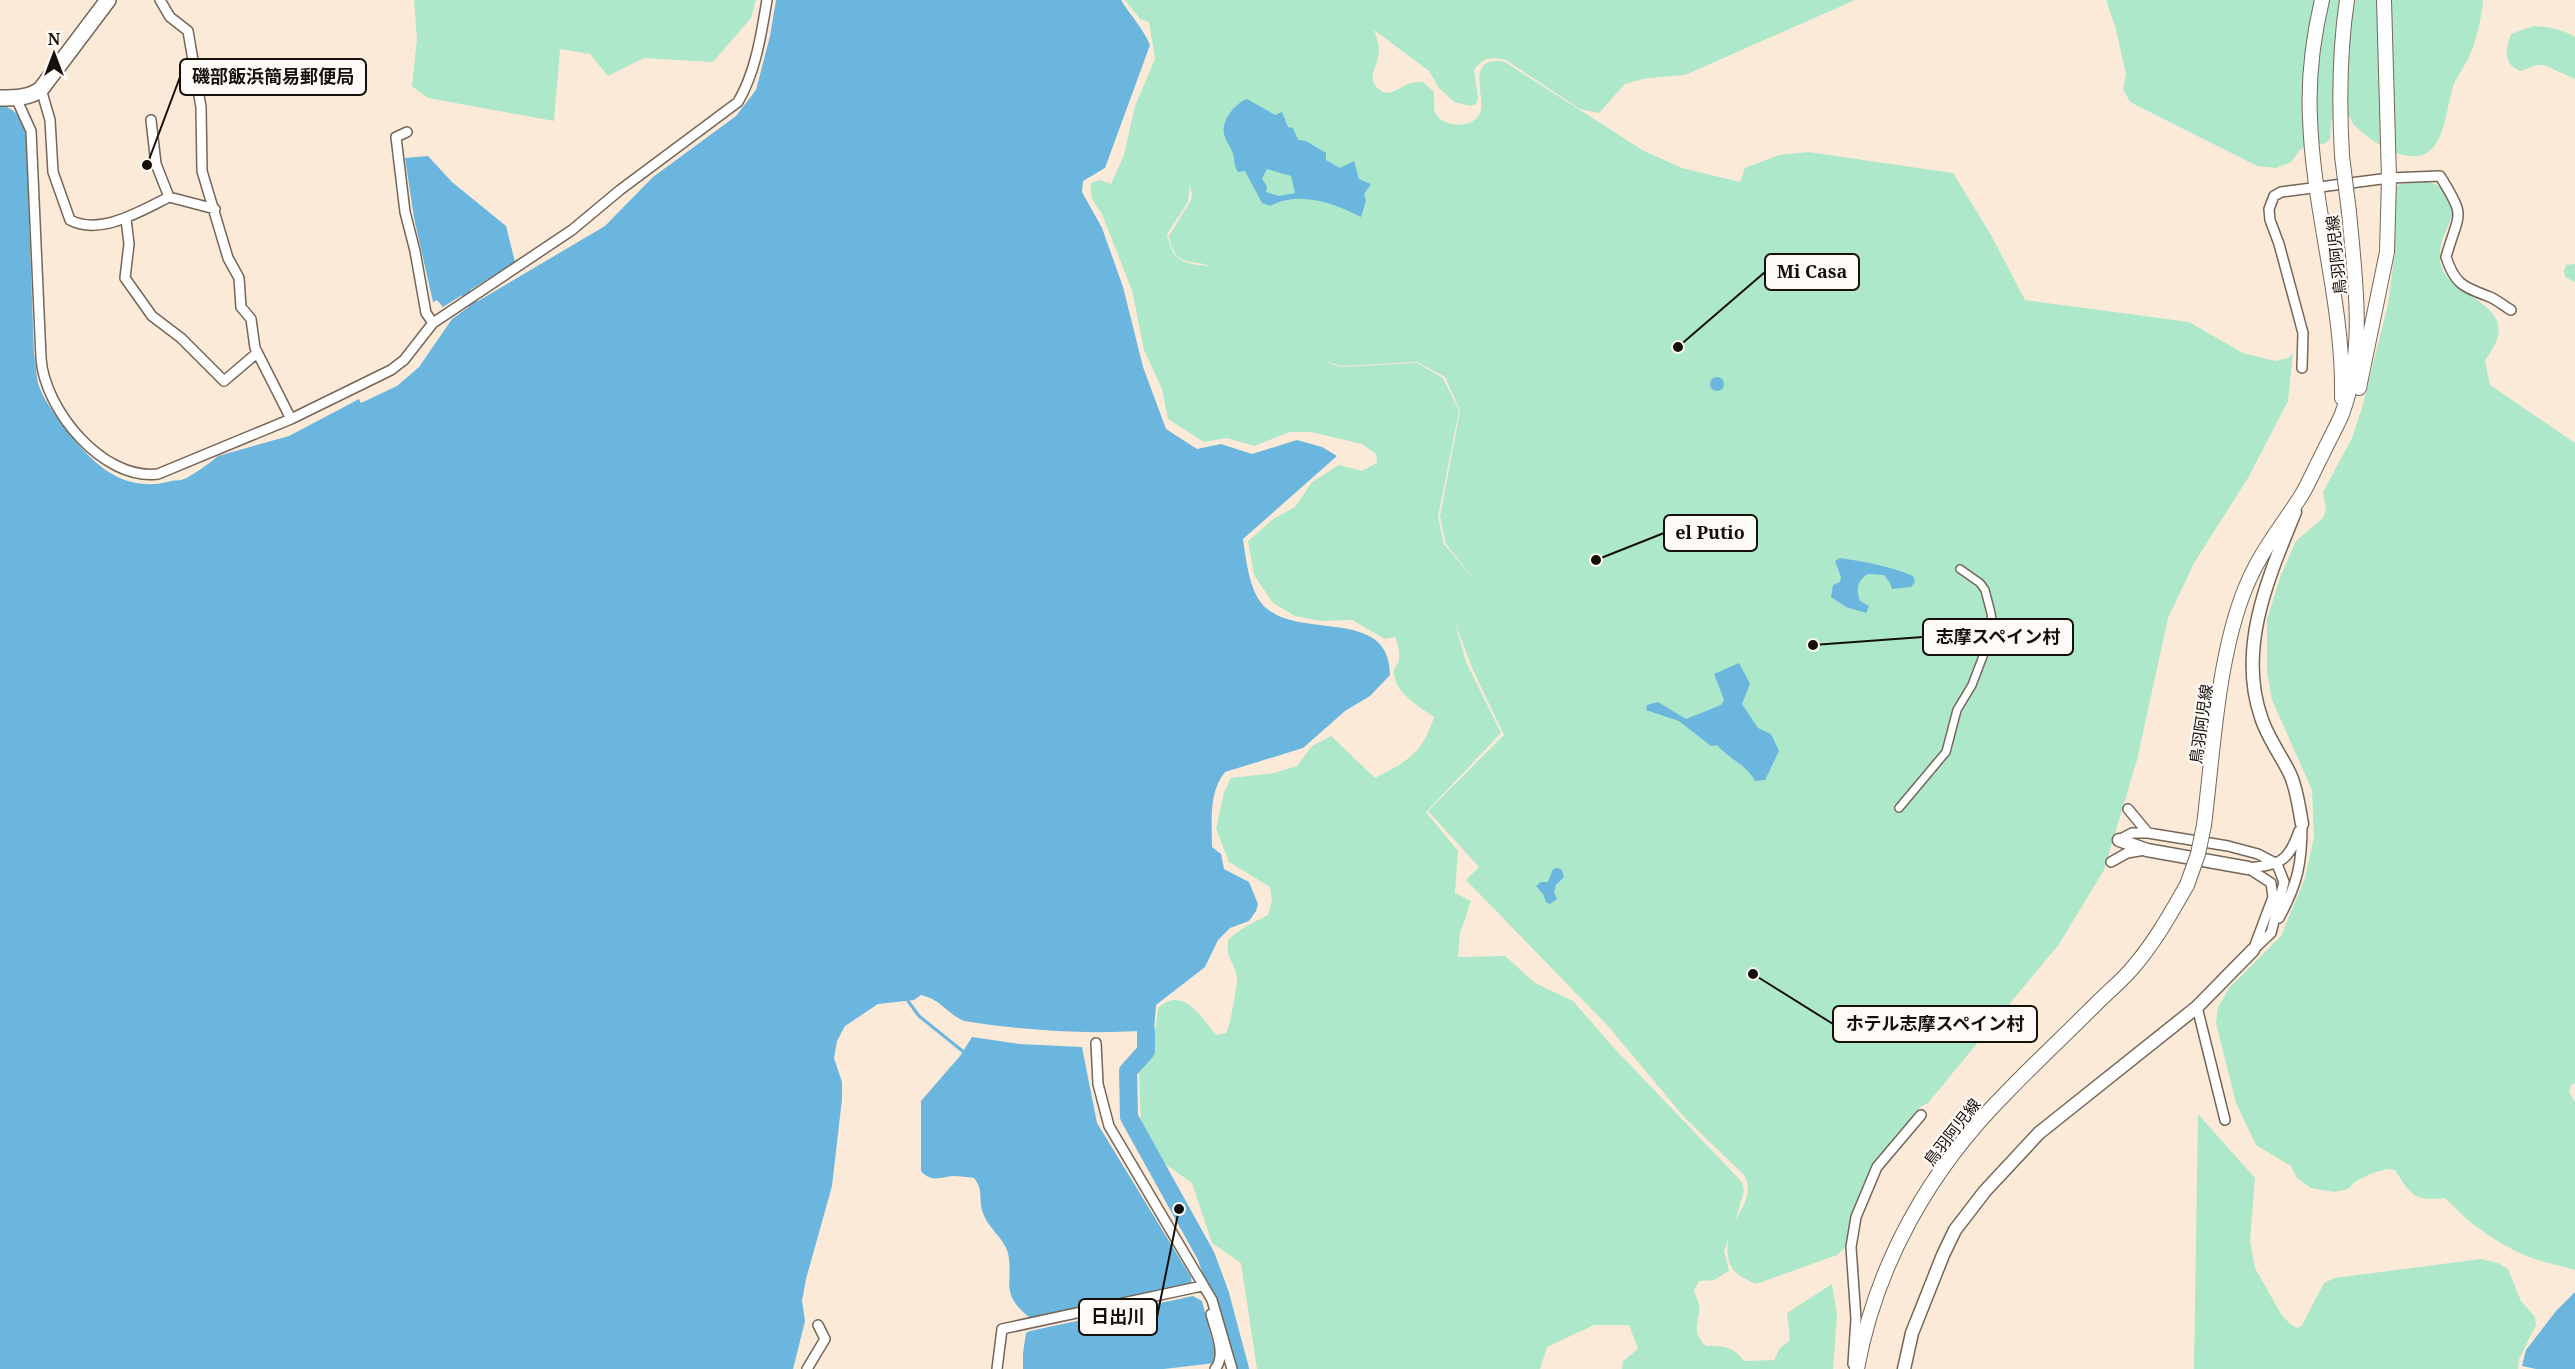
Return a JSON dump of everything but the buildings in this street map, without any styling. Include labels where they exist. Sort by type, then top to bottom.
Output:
[{"type":"main road","points":[[0,98],[16,98],[36,93],[108,0]]},
{"type":"main road","points":[[2322,0],[2316,23],[2310,81],[2310,119],[2340,338],[2342,415]]},
{"type":"main road","name":"鳥羽阿児線","points":[[1855,1369],[1864,1328],[1880,1281],[1902,1233],[1936,1179],[1970,1132],[2004,1094],[2134,967],[2163,928],[2187,885],[2198,854],[2204,825],[2221,694],[2236,616],[2253,571],[2270,540],[2302,495],[2342,415],[2352,381],[2357,342],[2358,306],[2342,156],[2338,82],[2347,0]]},
{"type":"main road","points":[[2342,415],[2358,389],[2387,252],[2389,178],[2384,0]]},
{"type":"street","points":[[160,0],[170,18],[188,31],[201,107],[202,171],[228,258],[240,278],[242,307],[250,319],[257,353],[291,419]]},
{"type":"street","points":[[16,98],[31,131],[42,368],[53,399],[97,455],[130,472],[158,474],[291,419],[398,366],[433,322],[572,230],[620,190],[738,102],[747,86],[756,57],[767,0]]},
{"type":"street","points":[[40,89],[50,120],[53,172],[70,220],[81,226],[126,219],[169,197],[215,209]]},
{"type":"street","points":[[151,120],[156,164],[169,197]]},
{"type":"street","points":[[407,132],[396,137],[405,212],[415,251],[426,313],[433,322]]},
{"type":"street","points":[[2302,368],[2303,333],[2279,244],[2270,220],[2269,209],[2274,196],[2281,192],[2389,178],[2440,176],[2459,208],[2458,226],[2446,257],[2455,279],[2471,291],[2492,298],[2511,310]]},
{"type":"street","points":[[126,219],[129,244],[125,278],[152,316],[181,338],[224,381],[257,353]]},
{"type":"street","points":[[1905,1369],[1912,1333],[1943,1255],[1955,1230],[1985,1191],[2039,1133],[2198,1007],[2271,933],[2294,891],[2302,855],[2302,824],[2291,777],[2261,718],[2254,689],[2254,640],[2260,602],[2302,495]]},
{"type":"street","points":[[1899,807],[1946,752],[1957,710],[1972,685],[1993,630],[1985,590],[1980,583],[1960,569]]},
{"type":"street","points":[[2128,808],[2148,833]]},
{"type":"street","points":[[2119,840],[2147,850],[2248,868],[2277,864],[2292,852],[2302,824]]},
{"type":"street","points":[[2119,840],[2132,833],[2148,833],[2228,846],[2258,854],[2277,864],[2284,882],[2271,933]]},
{"type":"street","points":[[2111,862],[2127,853],[2147,850]]},
{"type":"street","points":[[2248,868],[2271,883],[2272,897],[2253,950]]},
{"type":"street","points":[[2198,1007],[2225,1120]]},
{"type":"street","points":[[1096,1043],[1098,1084],[1109,1126],[1212,1300],[1232,1369]]},
{"type":"street","points":[[1855,1369],[1856,1319],[1851,1246],[1856,1217],[1877,1167],[1921,1115]]},
{"type":"street","points":[[997,1369],[1002,1329],[1202,1286]]},
{"type":"street","points":[[1202,1286],[1221,1354],[1219,1365],[1215,1369]]},
{"type":"street","points":[[807,1369],[825,1339],[818,1325]]},
{"type":"green space","points":[[414,0],[756,0],[751,18],[713,62],[644,58],[608,76],[590,54],[560,49],[554,121],[428,98],[412,86],[417,39]]},
{"type":"green space","points":[[1125,0],[1855,0],[1685,75],[1647,78],[1625,84],[1599,113],[1580,109],[1506,60],[1496,58],[1484,60],[1474,70],[1478,98],[1476,104],[1470,106],[1454,102],[1439,88],[1429,71],[1374,30],[1379,50],[1373,79],[1380,90],[1390,93],[1410,83],[1423,82],[1433,91],[1435,111],[1440,119],[1458,125],[1471,122],[1480,113],[1479,79],[1484,65],[1492,61],[1505,62],[1644,151],[1682,168],[1740,182],[1745,168],[1779,155],[1808,152],[1953,173],[1991,235],[2025,300],[2189,322],[2243,353],[2275,361],[2288,358],[2293,353],[2288,401],[2248,478],[2194,563],[2168,618],[2137,760],[2104,870],[2059,944],[1928,1103],[1920,1107],[1914,1120],[1871,1166],[1848,1245],[1837,1255],[1756,1284],[1732,1268],[1728,1256],[1728,1239],[1724,1251],[1729,1271],[1714,1280],[1699,1281],[1694,1290],[1699,1304],[1698,1335],[1706,1346],[1727,1348],[1744,1361],[1774,1360],[1780,1348],[1790,1340],[1787,1313],[1832,1284],[1837,1315],[1833,1369],[1622,1369],[1623,1361],[1638,1349],[1629,1325],[1594,1325],[1547,1347],[1540,1369],[1257,1369],[1241,1263],[1212,1243],[1192,1183],[1165,1164],[1141,1123],[1139,1069],[1153,1050],[1158,1008],[1167,1002],[1176,1000],[1191,1006],[1216,1035],[1226,1033],[1232,1014],[1237,981],[1228,952],[1228,940],[1242,929],[1268,915],[1272,900],[1270,887],[1229,862],[1216,829],[1224,792],[1231,778],[1274,773],[1297,766],[1312,746],[1331,736],[1375,778],[1405,761],[1419,748],[1434,717],[1409,699],[1395,680],[1394,672],[1399,656],[1395,637],[1385,639],[1352,620],[1321,621],[1295,616],[1273,603],[1254,575],[1248,541],[1273,519],[1295,507],[1312,482],[1339,465],[1362,471],[1377,463],[1376,454],[1362,444],[1311,432],[1290,432],[1254,446],[1227,438],[1204,442],[1168,419],[1162,389],[1144,350],[1132,290],[1091,191],[1092,182],[1101,180],[1111,184],[1124,155],[1135,106],[1155,59],[1149,22],[1140,19]],"holes":[[[1190,184],[1191,200],[1169,236],[1175,253],[1179,257],[1212,266],[1187,263],[1177,257],[1173,251],[1167,234],[1188,202]],[[1320,354],[1331,363],[1342,366],[1417,362],[1445,377],[1460,411],[1440,517],[1446,544],[1479,586],[1444,544],[1438,517],[1459,411],[1443,378],[1417,363],[1342,367],[1331,364]],[[1455,622],[1472,668],[1504,735],[1428,811],[1479,867],[1466,880],[1608,1026],[1684,1117],[1744,1175],[1748,1193],[1735,1222],[1744,1191],[1742,1182],[1614,1048],[1573,1001],[1535,983],[1505,956],[1458,957],[1460,933],[1471,901],[1455,893],[1458,851],[1426,812],[1501,733],[1466,662]]]},
{"type":"green space","points":[[2106,0],[2483,0],[2472,50],[2453,86],[2440,136],[2429,151],[2419,156],[2396,153],[2355,126],[2348,115],[2341,114],[2334,115],[2331,122],[2330,140],[2324,144],[2310,143],[2300,150],[2291,162],[2276,168],[2257,166],[2130,102],[2123,89],[2126,74],[2115,26]]},
{"type":"green space","points":[[2533,26],[2555,29],[2575,37],[2575,79],[2544,65],[2536,65],[2521,71],[2511,65],[2507,51],[2511,34]]},
{"type":"green space","points":[[2424,181],[2443,189],[2454,207],[2440,250],[2441,265],[2446,275],[2454,284],[2486,307],[2494,315],[2498,324],[2497,339],[2485,361],[2490,385],[2575,443],[2575,1083],[2571,1085],[2569,1092],[2575,1102],[2575,1270],[2516,1251],[2477,1227],[2444,1198],[2425,1199],[2413,1194],[2395,1170],[2387,1169],[2370,1174],[2356,1181],[2348,1189],[2334,1192],[2311,1188],[2297,1178],[2291,1166],[2256,1145],[2236,1103],[2216,1023],[2218,1007],[2230,987],[2281,936],[2305,878],[2314,837],[2312,790],[2272,700],[2267,672],[2267,619],[2281,575],[2296,541],[2323,518],[2326,510],[2323,492],[2352,438],[2362,408],[2388,304],[2395,253],[2395,190],[2399,184]]},
{"type":"green space","points":[[2575,264],[2575,282],[2565,277],[2564,271],[2566,265]]},
{"type":"green space","points":[[2198,1114],[2255,1178],[2250,1241],[2255,1268],[2281,1314],[2290,1324],[2298,1328],[2302,1325],[2324,1283],[2335,1278],[2481,1259],[2498,1263],[2508,1269],[2521,1301],[2535,1317],[2536,1325],[2519,1359],[2518,1369],[2194,1369]]},
{"type":"water","points":[[776,0],[1121,0],[1150,45],[1105,168],[1083,181],[1082,192],[1102,228],[1123,287],[1143,367],[1166,429],[1197,449],[1221,444],[1252,454],[1297,440],[1322,447],[1337,456],[1243,539],[1249,575],[1260,602],[1282,617],[1361,632],[1376,640],[1386,654],[1390,675],[1370,696],[1345,711],[1303,748],[1225,772],[1213,798],[1212,847],[1221,854],[1224,869],[1249,882],[1258,904],[1249,921],[1230,928],[1218,940],[1205,967],[1156,1005],[1154,1030],[1058,1031],[964,1021],[939,1003],[921,995],[914,1000],[878,1004],[845,1026],[837,1041],[834,1058],[842,1082],[842,1099],[832,1186],[806,1279],[802,1301],[805,1321],[793,1369],[0,1369],[0,105],[18,114],[26,133],[34,355],[40,388],[61,423],[95,461],[121,479],[153,484],[184,479],[218,456],[289,436],[359,399],[361,403],[397,386],[419,367],[452,319],[473,304],[605,226],[653,177],[736,116],[756,90],[770,36]]},
{"type":"water","points":[[1247,99],[1275,115],[1282,112],[1288,127],[1293,128],[1298,140],[1306,141],[1326,153],[1326,160],[1340,168],[1354,161],[1359,179],[1371,184],[1364,194],[1366,201],[1361,217],[1340,207],[1316,200],[1292,199],[1270,206],[1262,203],[1245,171],[1238,172],[1236,169],[1224,132],[1226,120],[1242,101]],"holes":[[[1267,169],[1291,176],[1295,193],[1279,196],[1266,192],[1267,186],[1262,179]]]},
{"type":"water","points":[[428,156],[452,182],[506,226],[515,262],[443,307],[437,300],[433,302],[414,218],[405,158]]},
{"type":"water","points":[[1714,377],[1720,377],[1724,384],[1720,391],[1714,391],[1710,387],[1710,381]]},
{"type":"water","points":[[1840,558],[1895,570],[1913,576],[1915,582],[1911,587],[1892,589],[1884,575],[1868,574],[1860,582],[1858,589],[1860,601],[1869,606],[1866,613],[1846,607],[1831,597],[1833,585],[1840,582],[1841,577],[1835,561]]},
{"type":"water","points":[[1739,663],[1750,684],[1742,704],[1758,728],[1771,734],[1779,751],[1765,780],[1755,781],[1752,775],[1717,745],[1711,746],[1679,721],[1646,710],[1647,705],[1658,702],[1686,719],[1721,705],[1724,700],[1714,674]]},
{"type":"water","points":[[1553,869],[1562,870],[1564,877],[1556,885],[1554,892],[1557,899],[1550,904],[1546,902],[1536,886],[1541,882],[1548,882]]},
{"type":"water","points":[[972,1037],[1019,1044],[1082,1047],[1097,1123],[1191,1277],[1192,1286],[1030,1320],[1019,1308],[1013,1300],[1009,1286],[1008,1253],[1003,1242],[985,1218],[977,1182],[974,1178],[954,1176],[932,1178],[921,1171],[921,1101],[960,1056]]},
{"type":"water","points":[[2575,1292],[2575,1369],[2536,1369],[2522,1366],[2526,1350],[2556,1311]]},
{"type":"water","points":[[1193,1296],[1202,1301],[1215,1351],[1215,1363],[1164,1369],[1023,1369],[1026,1333],[1030,1331]]},
{"type":"waterway","points":[[466,293],[473,304]]},
{"type":"waterway","points":[[908,1001],[919,1016],[965,1053]]},
{"type":"waterway","points":[[1146,1030],[1146,1051],[1128,1071],[1129,1117],[1206,1256],[1220,1294],[1240,1369]]},
{"type":"place","name":"磯部飯浜簡易郵便局","points":[[147,165]]},
{"type":"place","name":"Mi Casa","points":[[1678,347]]},
{"type":"place","name":"el Putio","points":[[1596,560]]},
{"type":"place","name":"志摩スペイン村","points":[[1813,645]]},
{"type":"place","name":"ホテル志摩スペイン村","points":[[1753,974]]},
{"type":"place","name":"日出川","points":[[1179,1209]]}]
